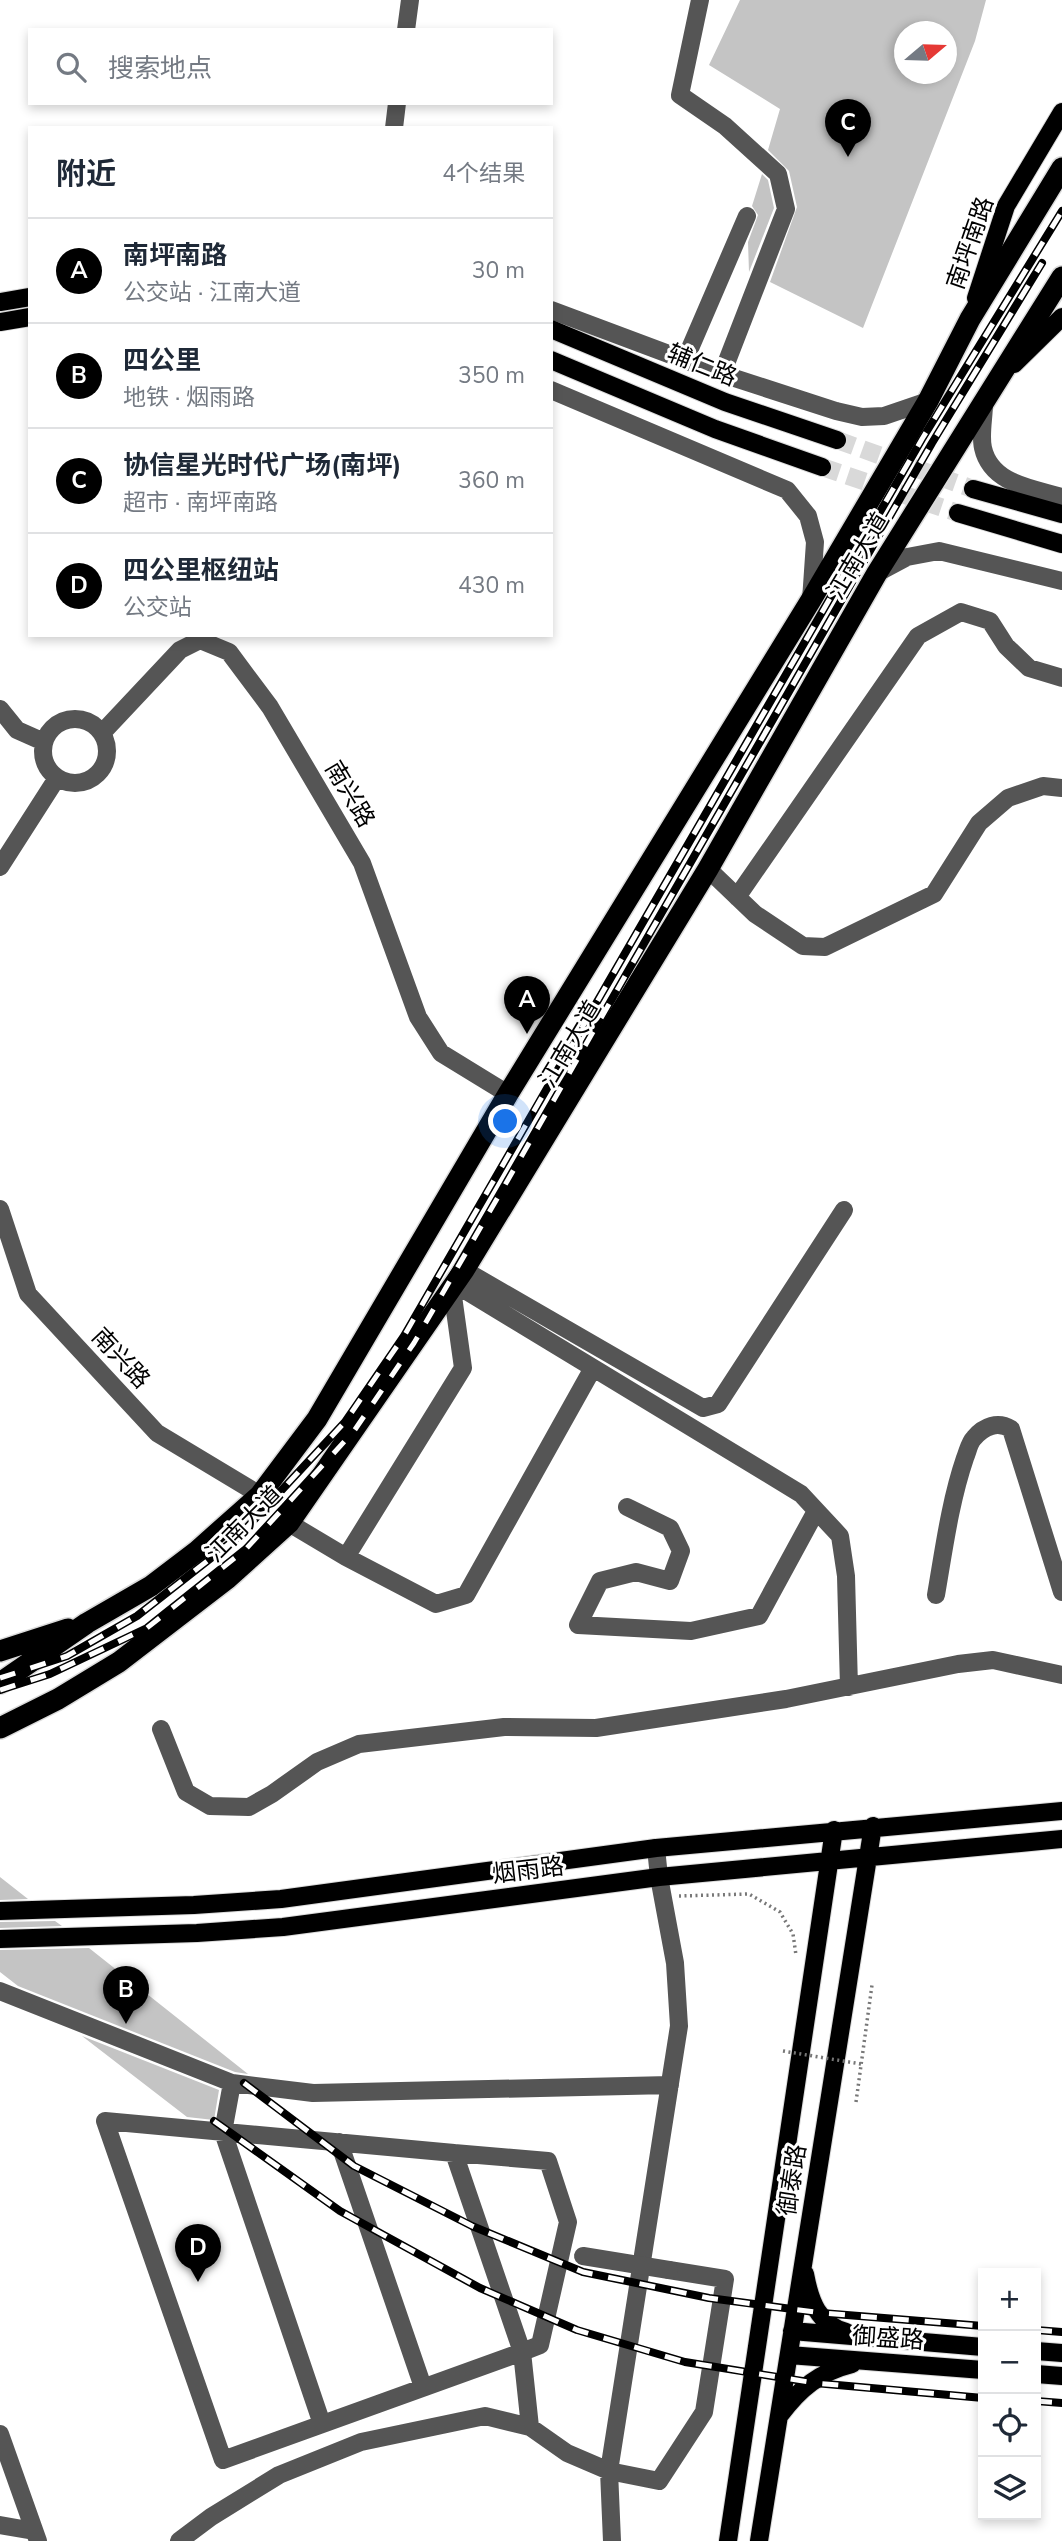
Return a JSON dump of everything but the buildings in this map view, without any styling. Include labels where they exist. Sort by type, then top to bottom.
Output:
[{"type":"highway","name":"江南大道","points":[[87,1623],[150,1586],[198,1551],[260,1495],[317,1419],[508,1094],[811,600],[928,401],[970,319],[1062,168]]},
{"type":"highway","name":"江南大道","points":[[0,1728],[58,1699],[119,1662],[227,1579],[289,1522],[457,1281],[708,869],[877,573],[1062,277]]},
{"type":"highway","points":[[0,1651],[87,1623]]},
{"type":"highway","points":[[0,1683],[87,1623]]},
{"type":"main road","name":"南坪南路","points":[[970,319],[1006,205],[1062,112]]},
{"type":"main road","points":[[0,302],[28,296]]},
{"type":"main road","points":[[0,322],[28,317]]},
{"type":"main road","points":[[1002,376],[1062,317]]},
{"type":"main road","name":"辅仁路","points":[[553,330],[725,402],[837,440]]},
{"type":"main road","points":[[553,361],[715,429],[822,467]]},
{"type":"main road","points":[[973,489],[1062,514]]},
{"type":"main road","points":[[958,513],[1062,544]]},
{"type":"main road","name":"烟雨路","points":[[0,1911],[194,1905],[281,1899],[656,1847],[1062,1811]]},
{"type":"main road","name":"御泰路","points":[[759,2541],[873,1826]]},
{"type":"main road","name":"御泰路","points":[[728,2541],[834,1830]]},
{"type":"main road","name":"烟雨路","points":[[0,1939],[197,1933],[283,1927],[659,1877],[1062,1839]]},
{"type":"main road","points":[[803,2264],[808,2290],[820,2316],[836,2329],[870,2339]]},
{"type":"main road","name":"御盛路","points":[[792,2331],[978,2347]]},
{"type":"main road","points":[[1041,2351],[1062,2353]]},
{"type":"main road","name":"御盛路","points":[[789,2355],[978,2370]]},
{"type":"main road","points":[[778,2418],[804,2387],[821,2375],[865,2361]]},
{"type":"main road","points":[[1041,2374],[1062,2376]]},
{"type":"street","points":[[406,28],[410,0]]},
{"type":"street","points":[[700,0],[680,95],[725,127],[778,174],[786,209],[722,374]]},
{"type":"street","points":[[394,126],[397,105]]},
{"type":"street","points":[[685,360],[747,216]]},
{"type":"street","points":[[553,311],[722,374],[836,411],[862,417],[884,416],[906,411],[928,401]]},
{"type":"street","points":[[553,391],[787,490],[808,516],[816,542],[811,600]]},
{"type":"street","points":[[984,404],[982,446],[987,461],[996,473],[1014,483],[1062,497]]},
{"type":"street","points":[[877,573],[907,557],[939,551],[1062,581]]},
{"type":"street","points":[[737,897],[918,636],[961,612],[990,621],[1006,646],[1029,668],[1062,678]]},
{"type":"street","name":"南兴路","points":[[102,733],[180,650],[200,640],[229,652],[270,707],[362,863],[418,1017],[441,1053],[508,1094]]},
{"type":"street","points":[[0,709],[18,730],[44,742]]},
{"type":"street","points":[[65,720],[86,720],[102,733],[108,751],[106,761],[95,778],[76,784],[57,778],[49,771],[45,762],[44,742],[56,725],[65,720]]},
{"type":"street","points":[[0,867],[57,778]]},
{"type":"street","points":[[708,869],[755,915],[803,946],[825,947],[934,894],[979,823],[1007,798],[1043,786],[1062,788]]},
{"type":"street","name":"南兴路","points":[[0,1209],[28,1294],[157,1433],[260,1495]]},
{"type":"street","points":[[457,1281],[703,1408],[718,1404],[844,1210]]},
{"type":"street","points":[[457,1281],[593,1368],[800,1494],[840,1536],[846,1576],[849,1686]]},
{"type":"street","points":[[346,1557],[463,1368],[457,1281]]},
{"type":"street","points":[[289,1522],[346,1557],[436,1604],[466,1595],[593,1368]]},
{"type":"street","points":[[936,1595],[956,1484],[972,1440],[981,1431],[1003,1424],[1011,1429],[1062,1592]]},
{"type":"street","points":[[627,1507],[670,1528],[681,1551],[670,1581],[636,1572],[600,1581],[578,1625],[691,1631],[759,1616],[816,1511]]},
{"type":"street","points":[[161,1729],[186,1792],[210,1806],[249,1807],[317,1762],[359,1744],[504,1727],[596,1728],[786,1699],[958,1664],[993,1660],[1062,1675]]},
{"type":"street","points":[[612,2541],[609,2471],[679,2026],[675,1963],[656,1847]]},
{"type":"street","points":[[0,1991],[232,2083],[313,2093],[670,2085]]},
{"type":"street","points":[[232,2083],[222,2132],[322,2424]]},
{"type":"street","points":[[105,2121],[222,2132],[548,2161],[568,2222],[540,2345],[223,2460],[105,2121]]},
{"type":"street","points":[[339,2142],[423,2388]]},
{"type":"street","points":[[454,2152],[522,2351],[530,2427]]},
{"type":"street","points":[[179,2541],[211,2517],[279,2475],[361,2442],[485,2416],[530,2427],[567,2453],[609,2471],[659,2481],[704,2412],[725,2279],[561,2253]]},
{"type":"street","points":[[0,2434],[36,2536]]},
{"type":"street","points":[[0,2525],[36,2536]]},
{"type":"path","points":[[663,1896],[749,1894],[780,1912],[793,1934],[796,1959]]},
{"type":"path","points":[[856,2102],[872,1985]]},
{"type":"path","points":[[783,2051],[861,2064]]},
{"type":"tunnel","points":[[837,440],[973,489]]},
{"type":"tunnel","points":[[822,467],[958,513]]},
{"type":"railway","points":[[0,1678],[67,1656],[137,1616],[239,1536],[345,1422],[404,1336],[922,439],[1062,211]]},
{"type":"railway","points":[[0,1690],[50,1674],[147,1628],[246,1549],[354,1431],[414,1343],[932,443],[1042,263]]},
{"type":"railway","points":[[244,2083],[354,2166],[472,2226],[583,2272],[709,2298],[822,2313],[978,2326]]},
{"type":"railway","points":[[214,2121],[340,2211],[480,2288],[577,2330],[685,2362],[815,2383],[978,2398]]},
{"type":"railway","points":[[1041,2330],[1062,2332]]},
{"type":"railway","points":[[1041,2401],[1062,2403]]},
{"type":"place","name":"协信星光时代广场(南坪)","points":[[848,157]]},
{"type":"place","name":"南坪南路","points":[[527,1034]]},
{"type":"place","name":"四公里","points":[[126,2024]]},
{"type":"place","name":"四公里枢纽站","points":[[198,2282]]}]
